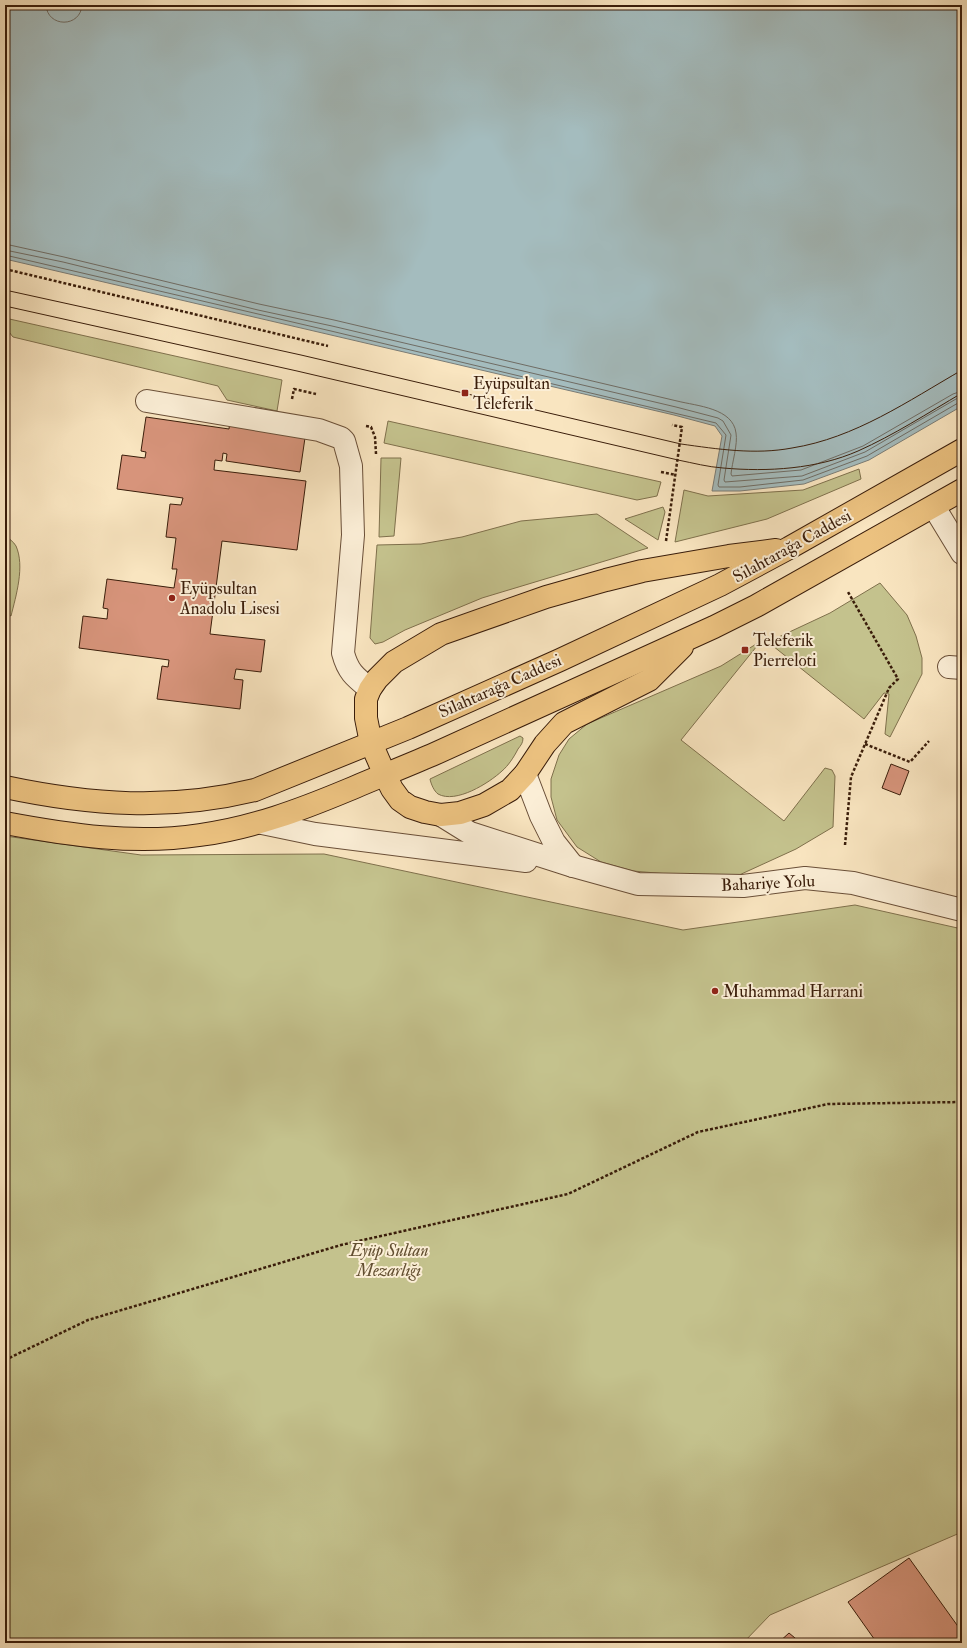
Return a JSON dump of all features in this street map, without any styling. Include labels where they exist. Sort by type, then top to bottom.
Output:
[{"type":"main road","name":"Silahtarağa Caddesi","points":[[5,787],[81,800],[123,804],[200,801],[255,790],[416,724],[720,585],[789,548],[962,450]]},
{"type":"main road","name":"Silahtarağa Caddesi","points":[[5,823],[78,835],[122,839],[199,836],[262,823],[328,799],[385,775],[691,637],[756,606],[962,490]]},
{"type":"main road","points":[[691,637],[649,680],[564,723],[545,744],[525,774],[510,790],[484,805],[460,813],[442,815],[425,812],[410,807],[400,800],[392,789],[371,743],[366,718],[366,699],[370,689],[377,679],[394,662],[441,634],[546,597],[606,580],[729,556],[789,548]]},
{"type":"street","points":[[147,401],[319,430],[344,441],[351,466],[353,535],[344,653],[347,666],[354,676],[370,689]]},
{"type":"street","points":[[934,507],[962,553]]},
{"type":"street","points":[[525,774],[541,816],[554,842],[573,866]]},
{"type":"street","points":[[442,815],[470,833],[573,866]]},
{"type":"street","points":[[262,823],[315,834],[473,855],[573,866]]},
{"type":"street","name":"Bahariye Yolu","points":[[573,866],[638,884],[743,886],[805,878],[853,883],[962,910]]},
{"type":"path","points":[[5,269],[328,346]]},
{"type":"path","points":[[294,389],[316,394]]},
{"type":"path","points":[[667,567],[665,549],[682,427],[672,425]]},
{"type":"path","points":[[661,472],[676,475]]},
{"type":"path","points":[[845,845],[851,778],[889,688],[898,679],[848,592]]},
{"type":"path","points":[[865,744],[910,762],[929,741]]},
{"type":"path","points":[[5,1360],[88,1320],[334,1247],[568,1194],[698,1132],[828,1104],[962,1102]]},
{"type":"green space","points":[[5,318],[282,380],[277,411],[227,400],[218,386],[13,337],[5,327]]},
{"type":"green space","points":[[388,421],[661,482],[657,496],[637,500],[384,443]]},
{"type":"green space","points":[[381,458],[401,458],[394,536],[379,537]]},
{"type":"green space","points":[[859,469],[861,479],[767,519],[675,542],[684,490],[708,496],[803,490]]},
{"type":"green space","points":[[663,507],[665,512],[658,540],[625,519]]},
{"type":"green space","points":[[597,514],[648,548],[482,598],[405,630],[383,642],[375,644],[370,638],[377,545],[421,544],[462,537],[521,521]]},
{"type":"green space","points":[[5,535],[16,546],[20,563],[19,581],[11,616],[5,613]]},
{"type":"green space","points":[[880,583],[907,615],[916,636],[922,658],[922,674],[890,737],[885,734],[889,694],[884,693],[864,719],[768,642],[830,613]]},
{"type":"green space","points":[[761,641],[681,740],[784,821],[825,768],[832,770],[835,776],[833,827],[796,849],[737,876],[691,876],[633,871],[601,862],[577,847],[557,820],[551,797],[551,779],[559,755],[569,739],[587,724],[721,666]]},
{"type":"green space","points":[[520,736],[523,738],[522,743],[509,764],[496,776],[481,786],[472,791],[454,796],[438,794],[434,789],[430,779]]},
{"type":"green space","name":"Eyüp Sultan Mezarlığı","points":[[5,836],[141,855],[324,854],[683,930],[855,905],[962,929],[962,1532],[770,1615],[743,1643],[5,1643]]},
{"type":"water","points":[[5,5],[58,5],[64,8],[70,5],[962,5],[962,406],[869,460],[804,484],[740,491],[712,491],[722,436],[715,426],[674,415],[5,259]]},
{"type":"building","points":[[5,334],[9,344],[5,358]]},
{"type":"building","points":[[146,417],[229,429],[230,420],[306,431],[300,472],[226,461],[227,454],[223,453],[222,461],[215,460],[214,470],[306,481],[297,550],[222,541],[210,634],[265,640],[261,672],[236,669],[234,679],[243,680],[240,709],[157,699],[162,666],[168,667],[169,660],[79,648],[83,616],[107,619],[108,609],[103,608],[107,579],[174,588],[177,569],[172,569],[176,538],[166,537],[170,504],[181,505],[183,498],[117,489],[122,455],[145,458],[146,452],[141,451]]},
{"type":"building","points":[[5,616],[9,618],[5,628]]},
{"type":"building","points":[[891,764],[909,771],[900,795],[882,788]]},
{"type":"building","points":[[909,1558],[962,1632],[962,1643],[877,1643],[848,1602]]},
{"type":"building","points":[[789,1633],[801,1643],[778,1643]]},
{"type":"tram line","points":[[5,290],[301,355],[681,444],[708,448],[750,451],[778,450],[815,443],[838,436],[901,406],[962,370]]},
{"type":"tram line","points":[[5,306],[297,371],[700,465],[717,467],[757,470],[792,468],[826,462],[858,451],[885,438],[962,393]]},
{"type":"place","name":"Eyüpsultan Teleferik","points":[[465,393]]},
{"type":"place","name":"Eyüpsultan Anadolu Lisesi","points":[[172,598]]},
{"type":"place","name":"Teleferik Pierreloti","points":[[745,650]]},
{"type":"place","name":"Muhammad Harrani","points":[[715,991]]}]
